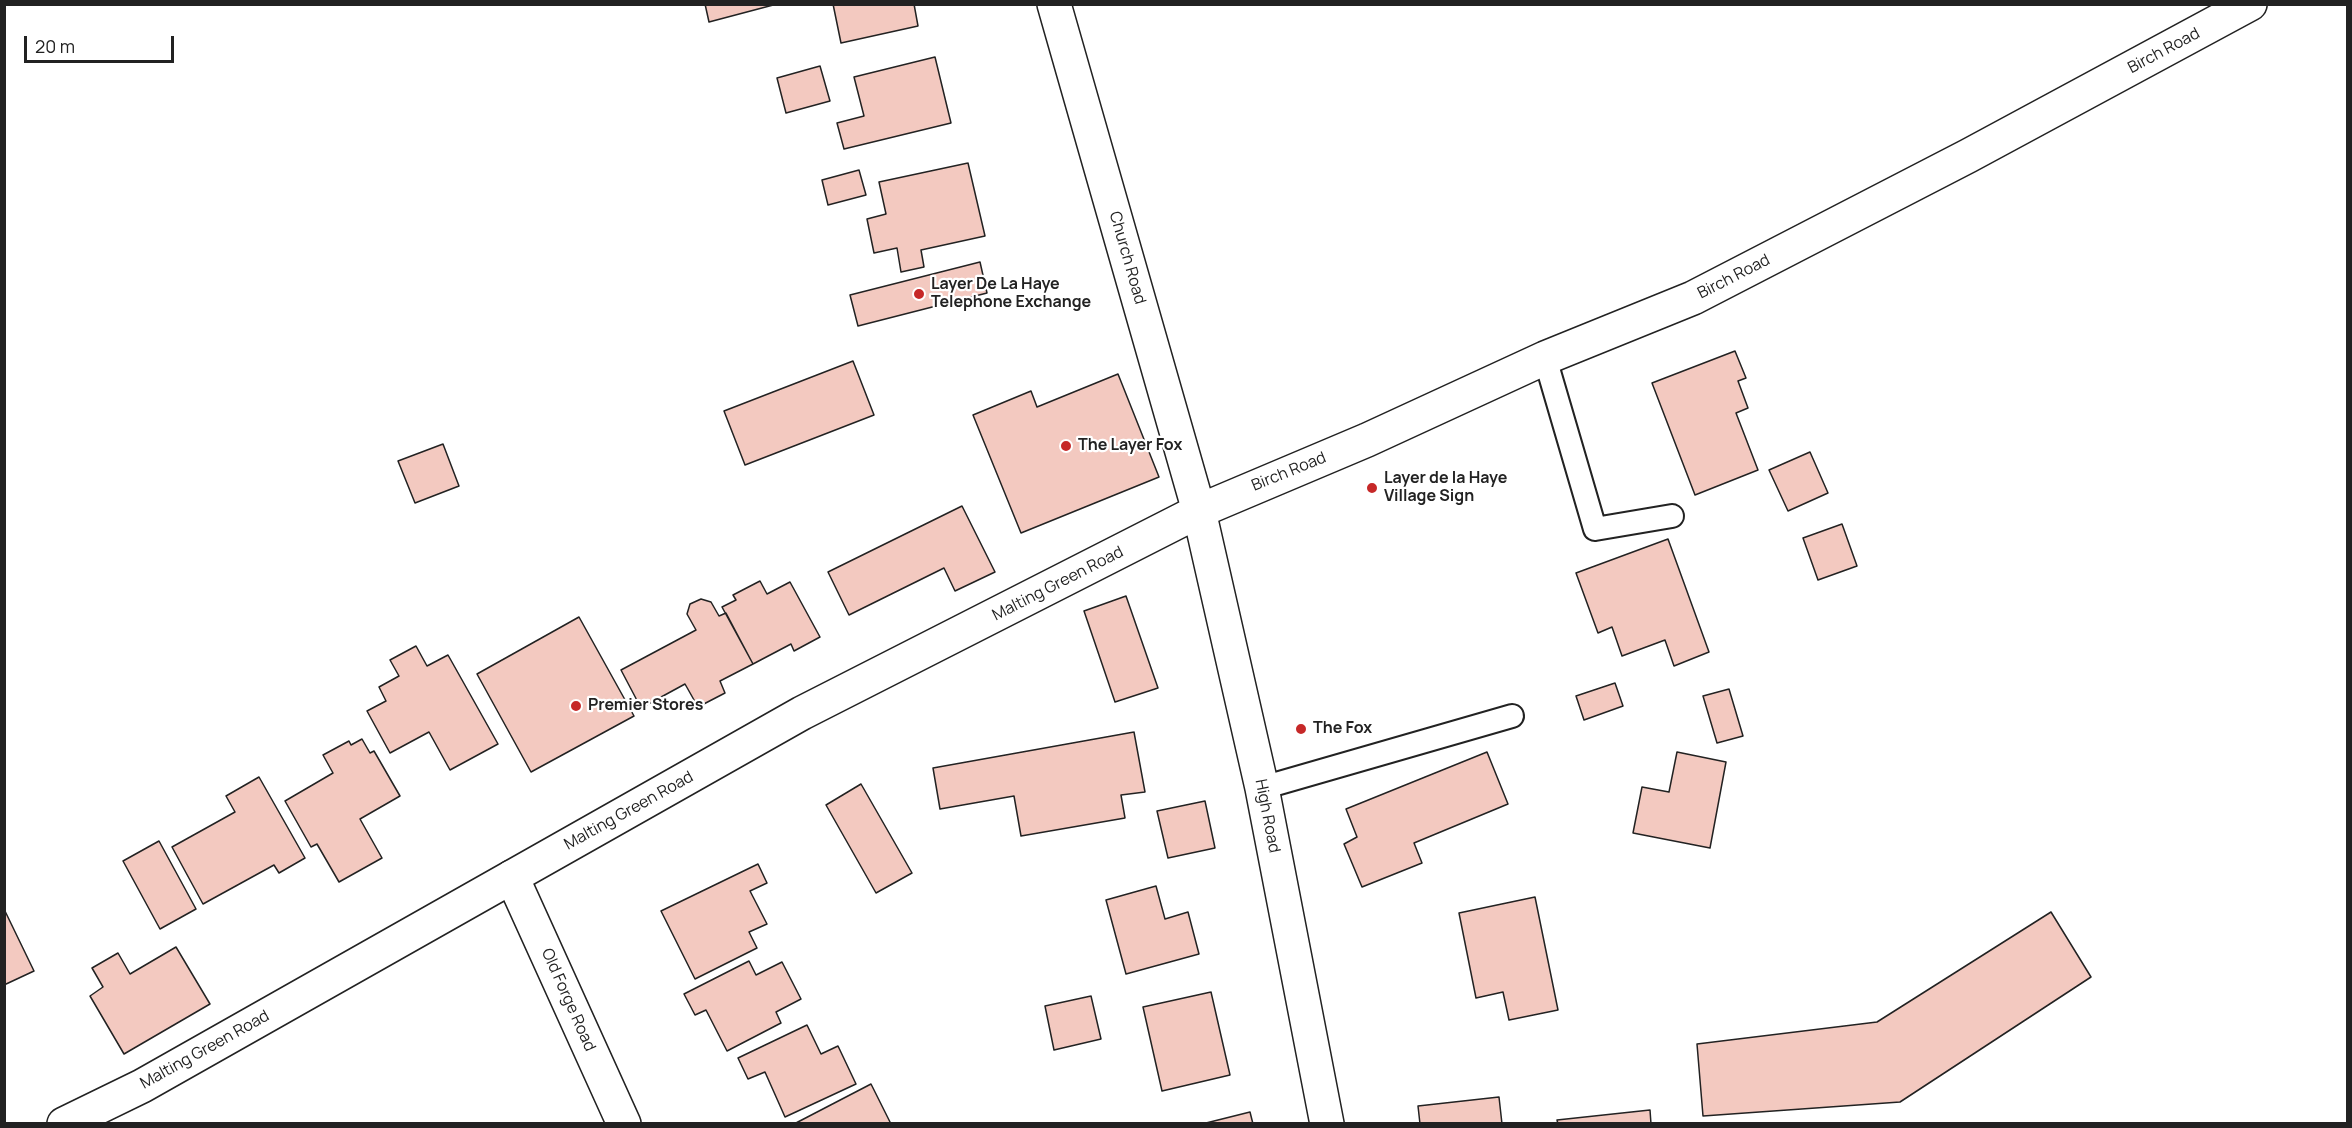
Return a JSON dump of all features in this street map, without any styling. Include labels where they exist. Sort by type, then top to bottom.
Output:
[{"type":"street","name":"Church Road","points":[[1054,4],[1199,511]]},
{"type":"street","name":"Birch Road","points":[[1199,511],[1367,440],[1545,358],[1693,298],[1968,156],[2250,4]]},
{"type":"street","name":"High Road","points":[[1199,511],[1262,788],[1328,1124]]},
{"type":"street","name":"Malting Green Road","points":[[64,1124],[142,1086],[802,714],[1199,511]]},
{"type":"street","name":"Old Forge Road","points":[[512,877],[624,1124]]},
{"type":"lane","points":[[1545,358],[1594,529],[1672,516]]},
{"type":"lane","points":[[1262,788],[1512,716]]},
{"type":"building","points":[[705,4],[777,4],[709,22]]},
{"type":"building","points":[[833,4],[914,4],[918,26],[841,43]]},
{"type":"building","points":[[935,57],[951,123],[844,149],[837,123],[864,116],[854,77]]},
{"type":"building","points":[[820,66],[830,101],[786,113],[777,78]]},
{"type":"building","points":[[968,163],[985,236],[921,250],[924,267],[901,272],[897,248],[874,253],[867,219],[886,214],[879,182]]},
{"type":"building","points":[[859,170],[866,195],[828,205],[822,180]]},
{"type":"building","name":"Layer De La Haye Telephone Exchange","points":[[980,262],[987,293],[858,326],[850,295]]},
{"type":"building","points":[[1735,351],[1746,378],[1738,381],[1748,408],[1736,413],[1758,470],[1695,495],[1652,383]]},
{"type":"building","points":[[853,361],[874,415],[745,465],[724,411]]},
{"type":"building","name":"The Layer Fox","points":[[1118,374],[1159,477],[1021,533],[973,415],[1031,391],[1037,407]]},
{"type":"building","points":[[443,444],[459,486],[415,503],[398,461]]},
{"type":"building","points":[[1810,452],[1828,493],[1788,511],[1769,470]]},
{"type":"building","points":[[962,506],[995,572],[955,591],[944,568],[849,615],[828,572]]},
{"type":"building","points":[[1842,524],[1857,566],[1818,580],[1803,538]]},
{"type":"building","points":[[1668,539],[1709,652],[1674,666],[1665,640],[1622,656],[1612,627],[1598,633],[1576,573]]},
{"type":"building","points":[[760,581],[767,594],[790,582],[820,637],[794,651],[791,644],[753,664],[722,607],[736,600],[733,595]]},
{"type":"building","points":[[1126,596],[1158,688],[1115,702],[1084,611]]},
{"type":"building","points":[[701,599],[711,602],[719,616],[726,613],[753,664],[720,681],[725,693],[698,707],[685,684],[641,708],[621,670],[696,630],[687,614],[690,604]]},
{"type":"building","points":[[579,617],[634,716],[531,772],[477,674]]},
{"type":"building","points":[[416,646],[427,666],[448,655],[498,744],[450,770],[429,732],[390,753],[367,711],[386,701],[379,687],[399,676],[390,660]]},
{"type":"building","points":[[1615,683],[1623,706],[1584,720],[1576,696]]},
{"type":"building","points":[[1729,689],[1743,736],[1717,743],[1703,696]]},
{"type":"building","points":[[1134,732],[1145,792],[1121,795],[1125,818],[1021,836],[1014,796],[940,809],[933,768]]},
{"type":"building","points":[[362,739],[370,753],[374,751],[400,796],[360,819],[382,858],[339,882],[317,844],[311,847],[285,801],[333,773],[323,755],[349,741],[351,745]]},
{"type":"building","points":[[1487,752],[1508,804],[1414,843],[1422,863],[1362,887],[1344,844],[1357,837],[1346,809]]},
{"type":"building","points":[[1677,752],[1726,762],[1710,848],[1633,833],[1642,787],[1669,792]]},
{"type":"building","points":[[259,777],[305,858],[279,873],[274,865],[203,904],[172,847],[235,812],[226,796]]},
{"type":"building","points":[[861,784],[912,873],[876,893],[826,805]]},
{"type":"building","points":[[1205,801],[1215,848],[1168,858],[1157,811]]},
{"type":"building","points":[[159,841],[196,909],[160,929],[123,861]]},
{"type":"building","points":[[758,864],[767,883],[750,891],[767,924],[749,932],[757,948],[695,979],[661,911]]},
{"type":"building","points":[[1156,886],[1165,919],[1188,912],[1199,954],[1126,974],[1106,900]]},
{"type":"building","points":[[1535,897],[1558,1010],[1509,1020],[1503,992],[1476,998],[1459,913]]},
{"type":"building","points":[[4,909],[34,971],[4,985]]},
{"type":"building","points":[[2051,912],[2091,977],[1900,1102],[1703,1116],[1697,1044],[1877,1022]]},
{"type":"building","points":[[176,947],[210,1004],[124,1054],[90,996],[103,987],[92,968],[118,953],[130,974]]},
{"type":"building","points":[[749,961],[756,975],[782,962],[801,999],[776,1012],[781,1023],[727,1051],[706,1010],[695,1015],[684,994]]},
{"type":"building","points":[[1211,992],[1230,1075],[1162,1091],[1143,1007]]},
{"type":"building","points":[[1091,996],[1101,1039],[1054,1050],[1045,1006]]},
{"type":"building","points":[[807,1025],[821,1054],[838,1046],[856,1084],[785,1117],[765,1072],[748,1079],[738,1058]]},
{"type":"building","points":[[871,1084],[891,1124],[794,1124]]},
{"type":"building","points":[[1499,1097],[1502,1124],[1420,1124],[1418,1106]]},
{"type":"building","points":[[1650,1110],[1651,1124],[1558,1124],[1557,1120]]},
{"type":"building","points":[[1250,1112],[1253,1124],[1202,1124]]},
{"type":"place","name":"Layer De La Haye Telephone Exchange","points":[[919,294]]},
{"type":"place","name":"The Layer Fox","points":[[1066,446]]},
{"type":"place","name":"Layer de la Haye Village Sign","points":[[1372,488]]},
{"type":"place","name":"Premier Stores","points":[[576,706]]},
{"type":"place","name":"The Fox","points":[[1301,729]]}]
